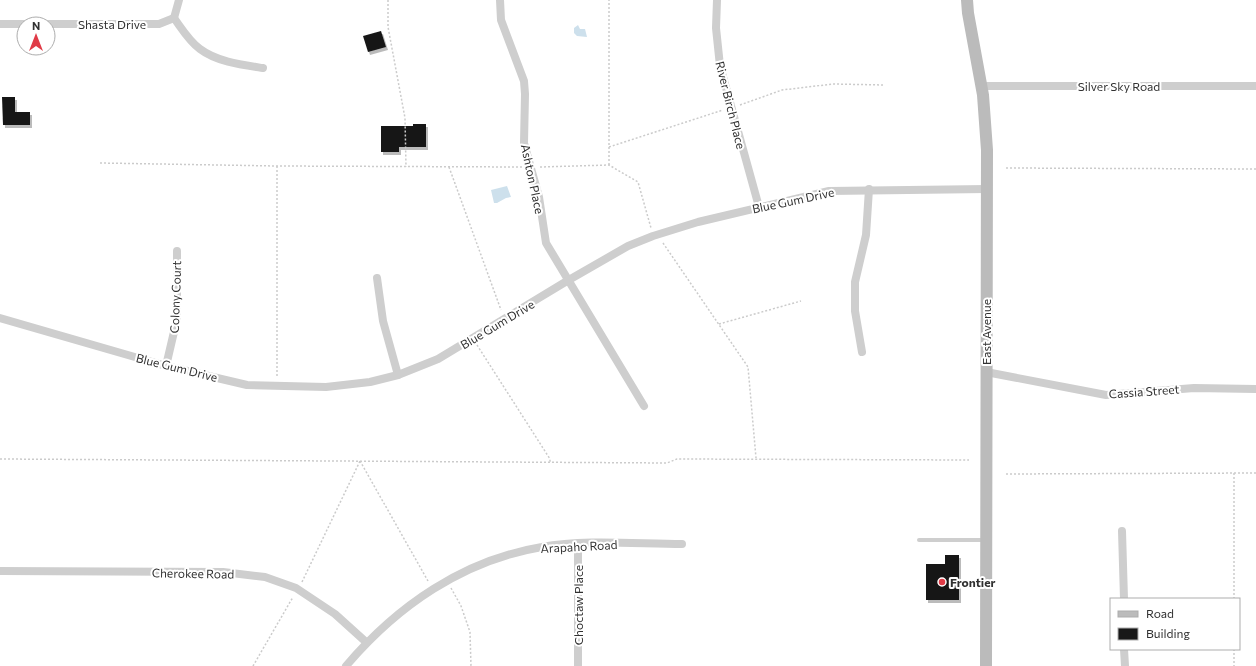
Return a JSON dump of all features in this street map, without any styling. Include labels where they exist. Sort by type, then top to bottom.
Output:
[{"type":"main road","name":"East Avenue","points":[[967,0],[968,14],[981,86],[988,150],[986,666]]},
{"type":"street","points":[[179,0],[174,18],[189,39],[201,50],[237,64],[263,68]]},
{"type":"street","name":"Ashton Place","points":[[500,0],[501,20],[524,81],[526,94],[524,143],[539,197],[546,243],[644,406]]},
{"type":"street","name":"River Birch Place","points":[[716,0],[716,28],[720,66],[758,207]]},
{"type":"street","name":"Shasta Drive","points":[[56,24],[159,24],[174,18]]},
{"type":"street","points":[[0,24],[16,24]]},
{"type":"street","name":"Silver Sky Road","points":[[981,86],[1256,86]]},
{"type":"street","points":[[862,352],[855,311],[855,282],[866,235],[869,189]]},
{"type":"street","name":"Blue Gum Drive","points":[[0,318],[166,366],[247,385],[326,387],[370,382],[398,374],[438,359],[628,246],[655,235],[758,207],[829,191],[869,189],[987,190]]},
{"type":"street","name":"Colony Court","points":[[166,366],[176,319],[176,251]]},
{"type":"street","points":[[377,278],[383,321],[398,374]]},
{"type":"street","name":"Cassia Street","points":[[986,372],[1106,395],[1194,388],[1256,389]]},
{"type":"street","points":[[1122,531],[1124,598]]},
{"type":"street","name":"Arapaho Road","points":[[346,666],[366,642],[408,605],[448,580],[475,566],[506,555],[542,546],[578,544],[682,544]]},
{"type":"street","name":"Choctaw Place","points":[[578,544],[578,666]]},
{"type":"street","name":"Cherokee Road","points":[[0,571],[223,572],[265,577],[298,589],[334,614],[366,642]]},
{"type":"street","points":[[1124,650],[1125,666]]},
{"type":"lane","points":[[919,540],[986,540]]},
{"type":"path","points":[[388,0],[388,28],[404,118],[406,167]]},
{"type":"path","points":[[609,0],[609,165]]},
{"type":"path","points":[[609,146],[731,108],[782,90],[833,84],[885,85]]},
{"type":"path","points":[[100,163],[406,167],[531,167],[609,165],[638,182],[655,235],[748,367],[756,459]]},
{"type":"path","points":[[277,166],[277,386]]},
{"type":"path","points":[[449,167],[504,320]]},
{"type":"path","points":[[1006,168],[1256,169]]},
{"type":"path","points":[[719,324],[801,301]]},
{"type":"path","points":[[472,339],[550,459],[550,462]]},
{"type":"path","points":[[0,459],[667,463],[677,459],[969,460]]},
{"type":"path","points":[[253,666],[298,589],[360,461]]},
{"type":"path","points":[[360,461],[433,590]]},
{"type":"path","points":[[1234,473],[1234,598]]},
{"type":"path","points":[[1006,474],[1256,473]]},
{"type":"path","points":[[448,580],[461,606],[470,632],[471,666]]},
{"type":"path","points":[[1234,650],[1234,666]]},
{"type":"water","points":[[578,25],[580,29],[585,29],[587,37],[577,36],[574,33],[574,28]]},
{"type":"water","points":[[507,186],[511,197],[494,203],[491,190]]},
{"type":"building","points":[[381,31],[386,47],[368,52],[363,36]]},
{"type":"building","points":[[2,97],[15,97],[15,112],[30,112],[30,125],[3,125]]},
{"type":"building","points":[[413,124],[426,124],[426,147],[399,147],[399,152],[381,152],[381,126],[413,126]]},
{"type":"building","name":"Frontier","points":[[945,555],[959,555],[959,600],[926,600],[926,564],[945,564]]},
{"type":"place","name":"Frontier","points":[[942,582]]}]
